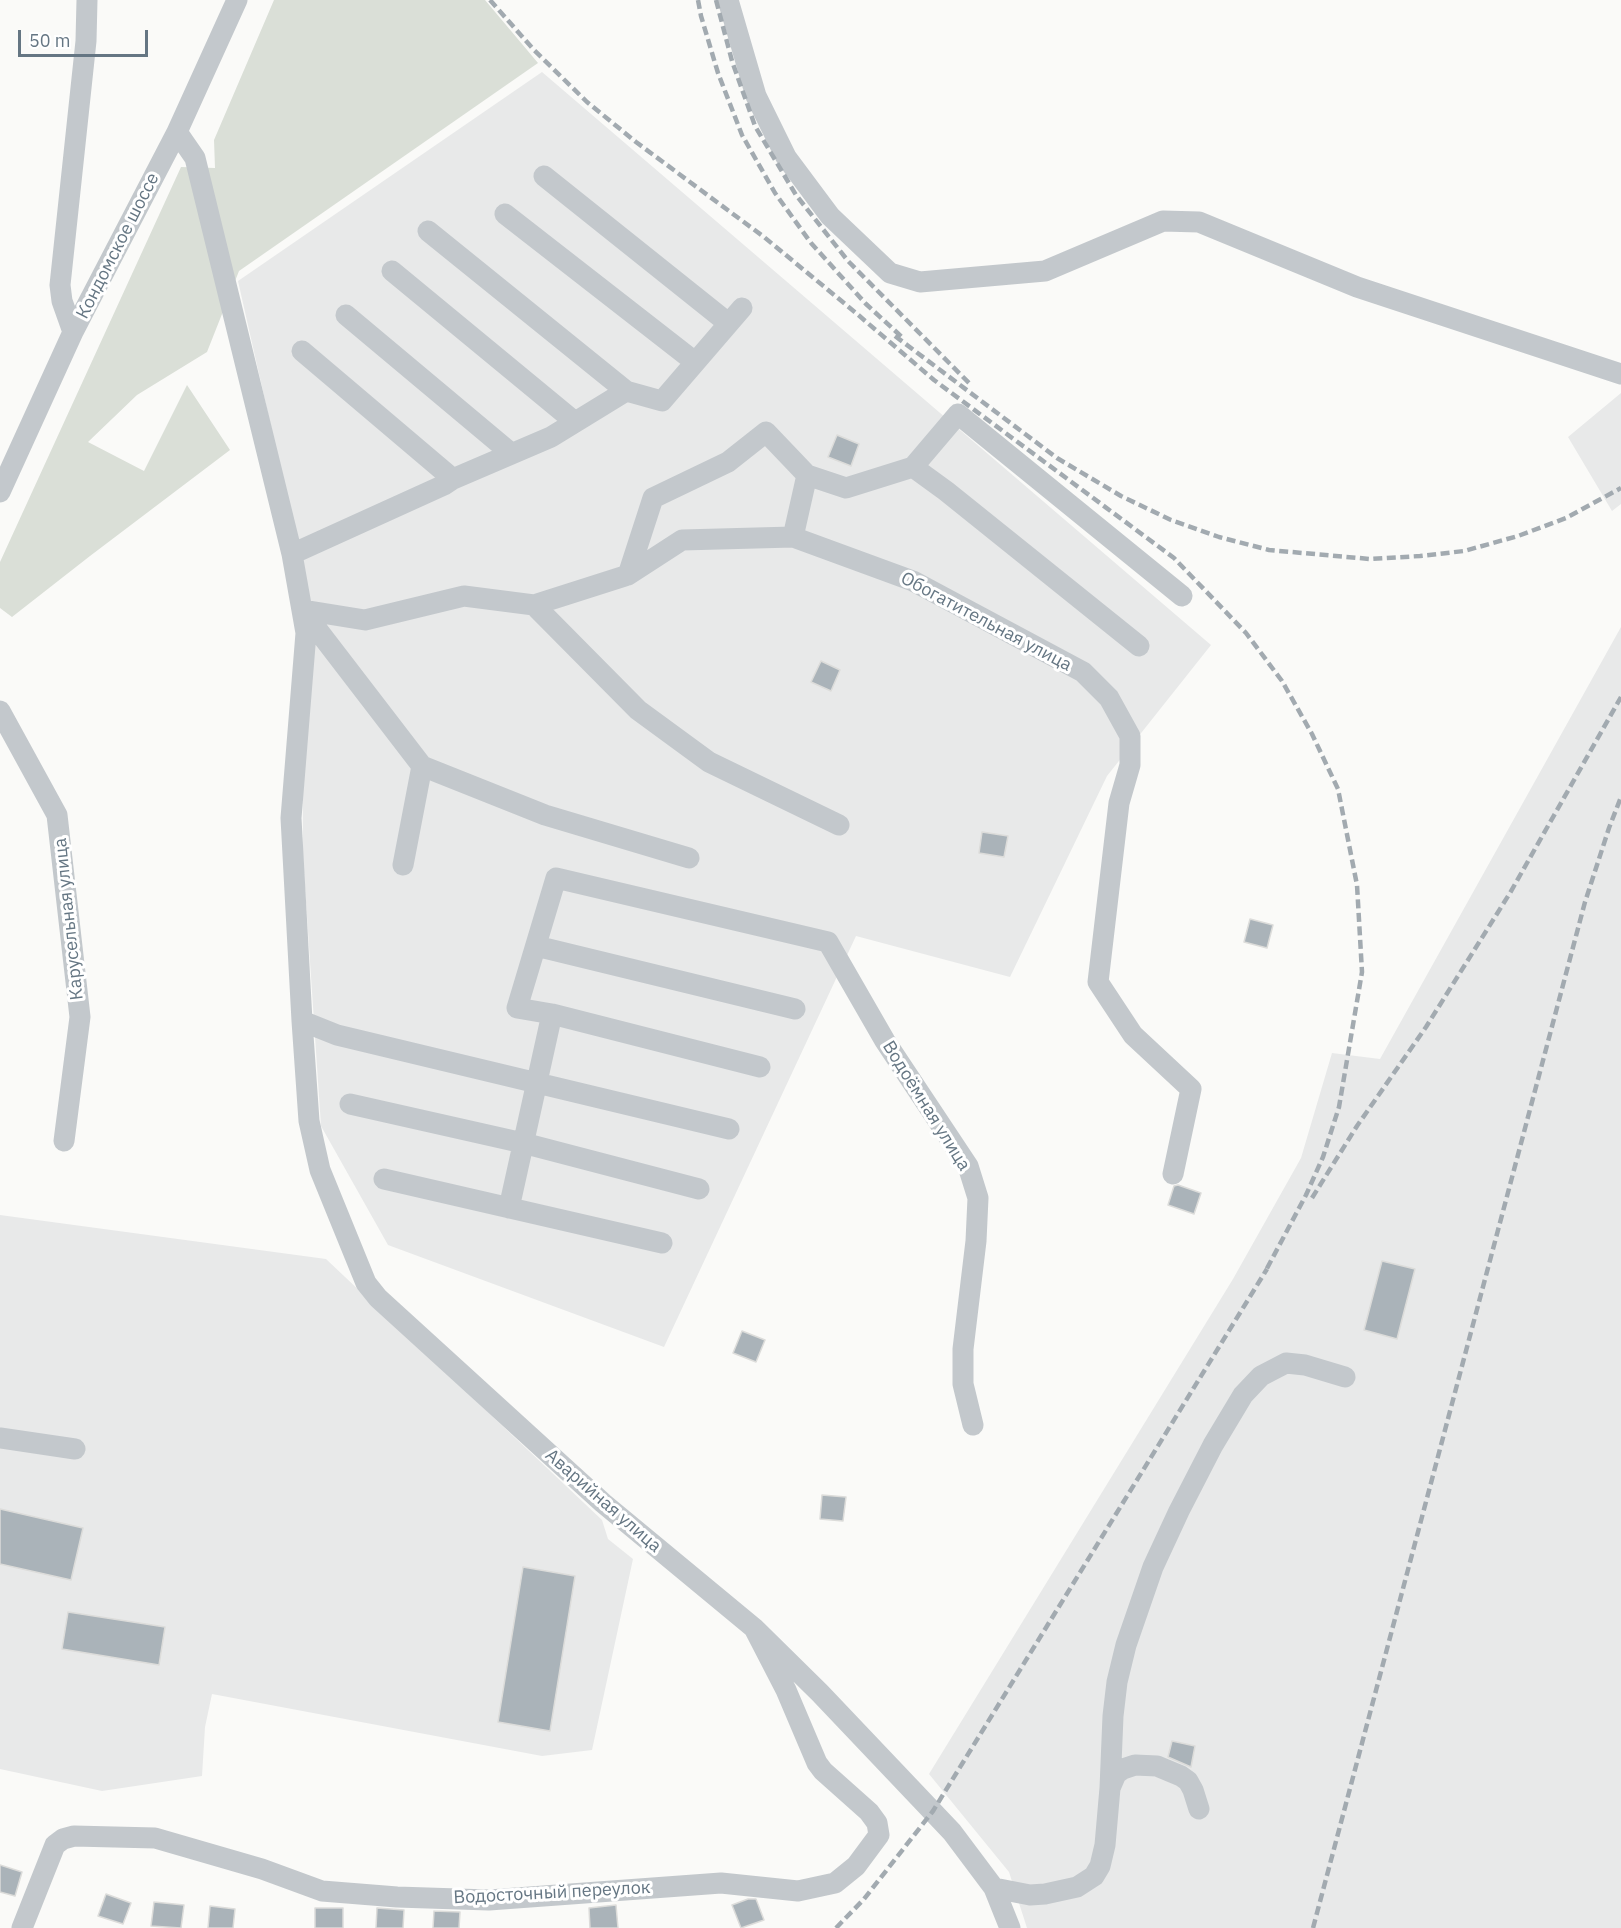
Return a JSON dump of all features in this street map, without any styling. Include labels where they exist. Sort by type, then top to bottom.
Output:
[{"type":"street","points":[[74,332],[62,301],[60,285],[86,40],[87,0]]},
{"type":"street","name":"Кондомское шоссе","points":[[0,492],[74,332],[177,132],[237,0]]},
{"type":"street","points":[[728,0],[756,96],[786,157],[830,216],[890,273],[920,282],[1045,272],[1163,221],[1198,222],[1357,287],[1621,374]]},
{"type":"street","name":"Аварийная улица","points":[[177,132],[195,158],[292,554],[303,610],[306,633],[291,818],[309,1121],[320,1170],[366,1283],[378,1298],[595,1496],[754,1628],[820,1693],[933,1811],[963,1846],[994,1888],[1010,1928]]},
{"type":"street","points":[[428,231],[626,391],[662,401],[735,315],[544,176]]},
{"type":"street","points":[[505,214],[695,362]]},
{"type":"street","points":[[392,271],[575,422]]},
{"type":"street","points":[[346,315],[512,454]]},
{"type":"street","points":[[302,351],[453,479]]},
{"type":"street","points":[[292,554],[453,479],[551,437],[626,391]]},
{"type":"street","points":[[628,575],[652,498],[728,462],[766,432],[807,475],[846,488],[913,467],[958,414],[1182,596]]},
{"type":"street","points":[[913,467],[1139,646]]},
{"type":"street","points":[[793,537],[807,475]]},
{"type":"street","name":"Обогатительная улица","points":[[303,610],[365,620],[464,596],[534,605],[628,575],[682,540],[793,537],[913,581],[1083,672],[1109,698],[1130,736],[1130,765],[1119,803],[1098,982],[1133,1035],[1191,1089],[1173,1173]]},
{"type":"street","points":[[534,605],[638,710],[709,762],[839,825]]},
{"type":"street","points":[[303,610],[422,766],[545,815],[689,858]]},
{"type":"street","name":"Карусельная улица","points":[[0,711],[57,815],[80,1017],[64,1141]]},
{"type":"street","points":[[403,865],[422,766]]},
{"type":"street","name":"Водоёмная улица","points":[[536,946],[556,878],[828,942],[885,1041],[968,1166],[978,1198],[976,1241],[963,1349],[963,1384],[973,1425]]},
{"type":"street","points":[[760,1067],[552,1014],[517,1008],[536,946],[795,1009]]},
{"type":"street","points":[[509,1208],[552,1014]]},
{"type":"street","points":[[302,1021],[338,1035],[729,1129]]},
{"type":"street","points":[[350,1104],[523,1143],[699,1189]]},
{"type":"street","points":[[384,1179],[662,1243]]},
{"type":"street","points":[[994,1888],[1030,1895],[1045,1894],[1077,1887],[1094,1876],[1100,1866],[1105,1845],[1113,1716],[1117,1682],[1126,1645],[1153,1567],[1213,1445],[1243,1395],[1261,1376],[1272,1369],[1286,1363],[1305,1365],[1345,1377]]},
{"type":"street","points":[[0,1438],[75,1449]]},
{"type":"street","name":"Водосточный переулок","points":[[22,1928],[55,1845],[63,1839],[74,1836],[155,1838],[262,1869],[322,1891],[397,1897],[489,1900],[721,1882],[798,1891],[835,1883],[856,1866],[879,1835],[877,1823],[869,1812],[817,1763],[786,1690],[754,1628]]},
{"type":"street","points":[[1110,1788],[1116,1774],[1123,1769],[1135,1765],[1157,1766],[1188,1781],[1198,1800],[1199,1809]]},
{"type":"shaded area","points":[[274,0],[485,0],[538,63],[239,271],[207,352],[137,395],[88,442],[144,471],[187,385],[230,450],[12,617],[0,608],[0,562],[181,167],[215,168],[214,140]]},
{"type":"shaded area","points":[[542,72],[1211,645],[1107,776],[1010,977],[856,936],[664,1347],[388,1245],[321,1126],[303,857],[302,564],[238,281]]},
{"type":"shaded area","points":[[1621,393],[1621,504],[1612,511],[1568,437]]},
{"type":"shaded area","points":[[1621,627],[1621,1928],[1027,1928],[1009,1872],[929,1774],[1233,1279],[1301,1158],[1332,1053],[1380,1059]]},
{"type":"shaded area","points":[[0,1215],[326,1259],[602,1520],[608,1539],[633,1559],[592,1750],[542,1756],[212,1694],[205,1727],[202,1776],[102,1791],[0,1769]]},
{"type":"building","points":[[837,435],[859,444],[851,466],[828,457]]},
{"type":"building","points":[[821,661],[840,670],[831,691],[811,682]]},
{"type":"building","points":[[982,832],[1008,836],[1004,857],[979,853]]},
{"type":"building","points":[[1250,919],[1273,925],[1267,948],[1244,942]]},
{"type":"building","points":[[1178,1185],[1201,1193],[1194,1214],[1168,1205],[1174,1186]]},
{"type":"building","points":[[1382,1261],[1415,1269],[1397,1339],[1364,1330]]},
{"type":"building","points":[[742,1331],[765,1340],[756,1362],[733,1353]]},
{"type":"building","points":[[822,1495],[846,1497],[843,1521],[820,1519]]},
{"type":"building","points":[[0,1509],[83,1528],[71,1580],[0,1564]]},
{"type":"building","points":[[523,1567],[575,1576],[550,1731],[498,1722]]},
{"type":"building","points":[[68,1612],[165,1627],[159,1665],[62,1649]]},
{"type":"building","points":[[1172,1741],[1195,1746],[1191,1767],[1168,1757]]},
{"type":"building","points":[[0,1865],[22,1872],[15,1896],[0,1892]]},
{"type":"building","points":[[106,1894],[131,1903],[123,1924],[98,1916]]},
{"type":"building","points":[[748,1899],[756,1899],[764,1920],[741,1928],[732,1905]]},
{"type":"building","points":[[154,1902],[184,1905],[181,1928],[151,1926]]},
{"type":"building","points":[[616,1905],[618,1928],[590,1928],[589,1908]]},
{"type":"building","points":[[210,1906],[235,1909],[233,1928],[208,1928]]},
{"type":"building","points":[[315,1908],[343,1908],[343,1928],[315,1928]]},
{"type":"building","points":[[377,1908],[404,1910],[403,1928],[376,1928]]},
{"type":"building","points":[[434,1911],[460,1912],[459,1928],[433,1928]]},
{"type":"railway","points":[[490,0],[534,50],[587,102],[636,142],[764,237],[934,380],[1174,558],[1246,633],[1282,681],[1312,734],[1338,789],[1357,885],[1362,972],[1339,1107],[1323,1157],[1306,1195],[1264,1274]]},
{"type":"railway","points":[[698,0],[718,73],[742,135],[775,193],[811,243],[866,304],[903,338]]},
{"type":"railway","points":[[716,0],[732,61],[755,126],[796,195],[848,261],[971,385]]},
{"type":"railway","points":[[895,336],[1057,458],[1121,496],[1171,520],[1219,537],[1269,550],[1370,559],[1464,551],[1518,536],[1566,518],[1621,488]]},
{"type":"railway","points":[[1312,1198],[1357,1126],[1426,1027],[1510,893],[1621,697]]},
{"type":"railway","points":[[1313,1928],[1585,902],[1621,797]]},
{"type":"railway","points":[[836,1928],[864,1899],[933,1811],[1267,1269]]}]
